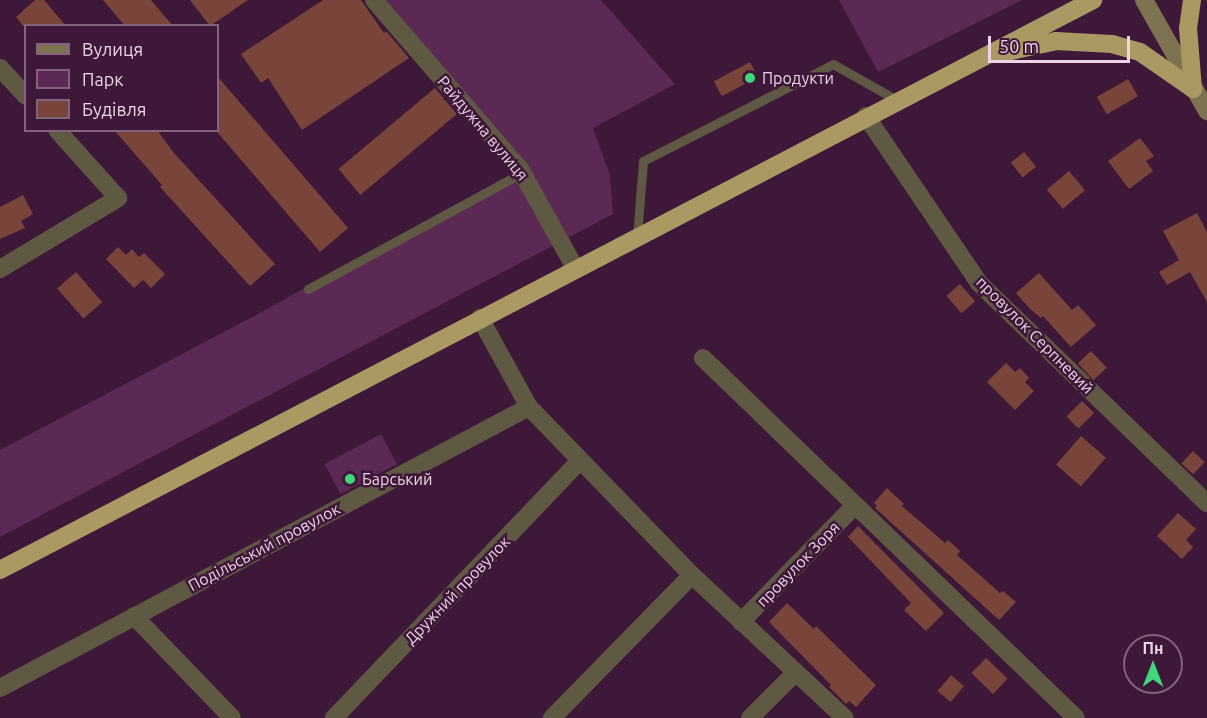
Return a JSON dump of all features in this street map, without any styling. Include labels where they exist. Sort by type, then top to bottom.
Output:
[{"type":"highway","points":[[3,565],[1093,0]]},
{"type":"highway","points":[[1192,0],[1188,28],[1200,88]]},
{"type":"highway","points":[[977,59],[1056,41],[1112,44],[1140,52],[1200,88]]},
{"type":"main road","points":[[1144,0],[1200,88],[1207,111]]},
{"type":"street","name":"Райдужна вулиця","points":[[374,0],[522,173],[575,268]]},
{"type":"street","points":[[0,68],[24,94]]},
{"type":"street","name":"провулок Серпневий","points":[[866,116],[979,283],[1207,503]]},
{"type":"street","points":[[0,269],[118,198],[59,132]]},
{"type":"street","points":[[480,318],[529,407],[692,575],[845,718]]},
{"type":"street","points":[[703,358],[1076,718]]},
{"type":"street","name":"Подільський провулок","points":[[0,688],[529,407]]},
{"type":"street","name":"Дружний провулок","points":[[334,718],[580,461]]},
{"type":"street","name":"провулок Зоря","points":[[741,622],[855,505]]},
{"type":"street","points":[[552,718],[692,575]]},
{"type":"street","points":[[134,616],[219,714]]},
{"type":"street","points":[[750,718],[795,673]]},
{"type":"lane","points":[[637,236],[643,161],[833,64],[897,100]]},
{"type":"lane","points":[[308,289],[522,173]]},
{"type":"green space","points":[[374,0],[601,0],[675,84],[593,128],[610,175],[613,214],[0,537],[0,450],[256,315],[520,169]]},
{"type":"green space","points":[[839,0],[1022,0],[878,72]]},
{"type":"green space","name":"Барський","points":[[381,434],[397,464],[340,494],[324,464]]},
{"type":"building","points":[[35,0],[44,0],[64,24],[24,24],[23,26],[16,17]]},
{"type":"building","points":[[103,0],[151,0],[171,24],[123,24]]},
{"type":"building","points":[[190,0],[248,0],[213,24],[208,24]]},
{"type":"building","points":[[323,0],[361,0],[384,33],[386,31],[409,58],[302,130],[268,78],[261,83],[241,54]]},
{"type":"building","points":[[750,62],[758,77],[722,96],[714,81]]},
{"type":"building","points":[[219,78],[348,228],[320,252],[218,133]]},
{"type":"building","points":[[1128,79],[1138,96],[1107,114],[1097,97]]},
{"type":"building","points":[[435,88],[457,114],[360,195],[338,169]]},
{"type":"building","points":[[116,132],[158,132],[174,153],[275,264],[250,286],[160,187],[162,185]]},
{"type":"building","points":[[1140,138],[1154,156],[1146,161],[1153,171],[1129,189],[1108,161]]},
{"type":"building","points":[[1024,152],[1036,167],[1023,177],[1011,163]]},
{"type":"building","points":[[1069,171],[1085,190],[1063,209],[1047,190]]},
{"type":"building","points":[[23,195],[33,214],[21,221],[25,228],[0,239],[0,207]]},
{"type":"building","points":[[1197,213],[1207,232],[1207,302],[1190,272],[1167,285],[1159,272],[1179,260],[1163,231]]},
{"type":"building","points":[[118,247],[126,255],[132,249],[139,257],[144,253],[165,274],[151,288],[143,280],[134,288],[106,259]]},
{"type":"building","points":[[76,272],[102,302],[83,319],[57,288]]},
{"type":"building","points":[[1039,273],[1072,310],[1078,305],[1096,325],[1071,347],[1043,316],[1041,318],[1030,309],[1016,293]]},
{"type":"building","points":[[960,284],[975,301],[962,313],[946,296]]},
{"type":"building","points":[[1091,351],[1107,368],[1094,380],[1078,363]]},
{"type":"building","points":[[1006,363],[1015,372],[1020,368],[1029,378],[1025,382],[1034,391],[1015,410],[987,382]]},
{"type":"building","points":[[1082,401],[1094,413],[1078,429],[1066,417]]},
{"type":"building","points":[[1081,436],[1106,458],[1081,486],[1056,465]]},
{"type":"building","points":[[1193,451],[1205,462],[1193,474],[1181,463]]},
{"type":"building","points":[[887,488],[904,504],[902,506],[945,543],[948,540],[960,551],[957,555],[1000,593],[1003,591],[1016,602],[999,620],[875,508],[877,506],[874,503]]},
{"type":"building","points":[[1178,513],[1196,529],[1186,540],[1193,547],[1182,559],[1157,536]]},
{"type":"building","points":[[858,526],[944,613],[926,631],[904,610],[911,603],[848,537]]},
{"type":"building","points":[[787,603],[814,629],[816,626],[876,685],[856,707],[849,701],[846,704],[829,687],[831,685],[769,622]]},
{"type":"building","points":[[986,658],[1008,679],[993,694],[971,673]]},
{"type":"building","points":[[951,675],[964,686],[951,702],[938,691]]},
{"type":"place","name":"Продукти","points":[[750,78]]},
{"type":"place","name":"Барський","points":[[350,479]]}]
